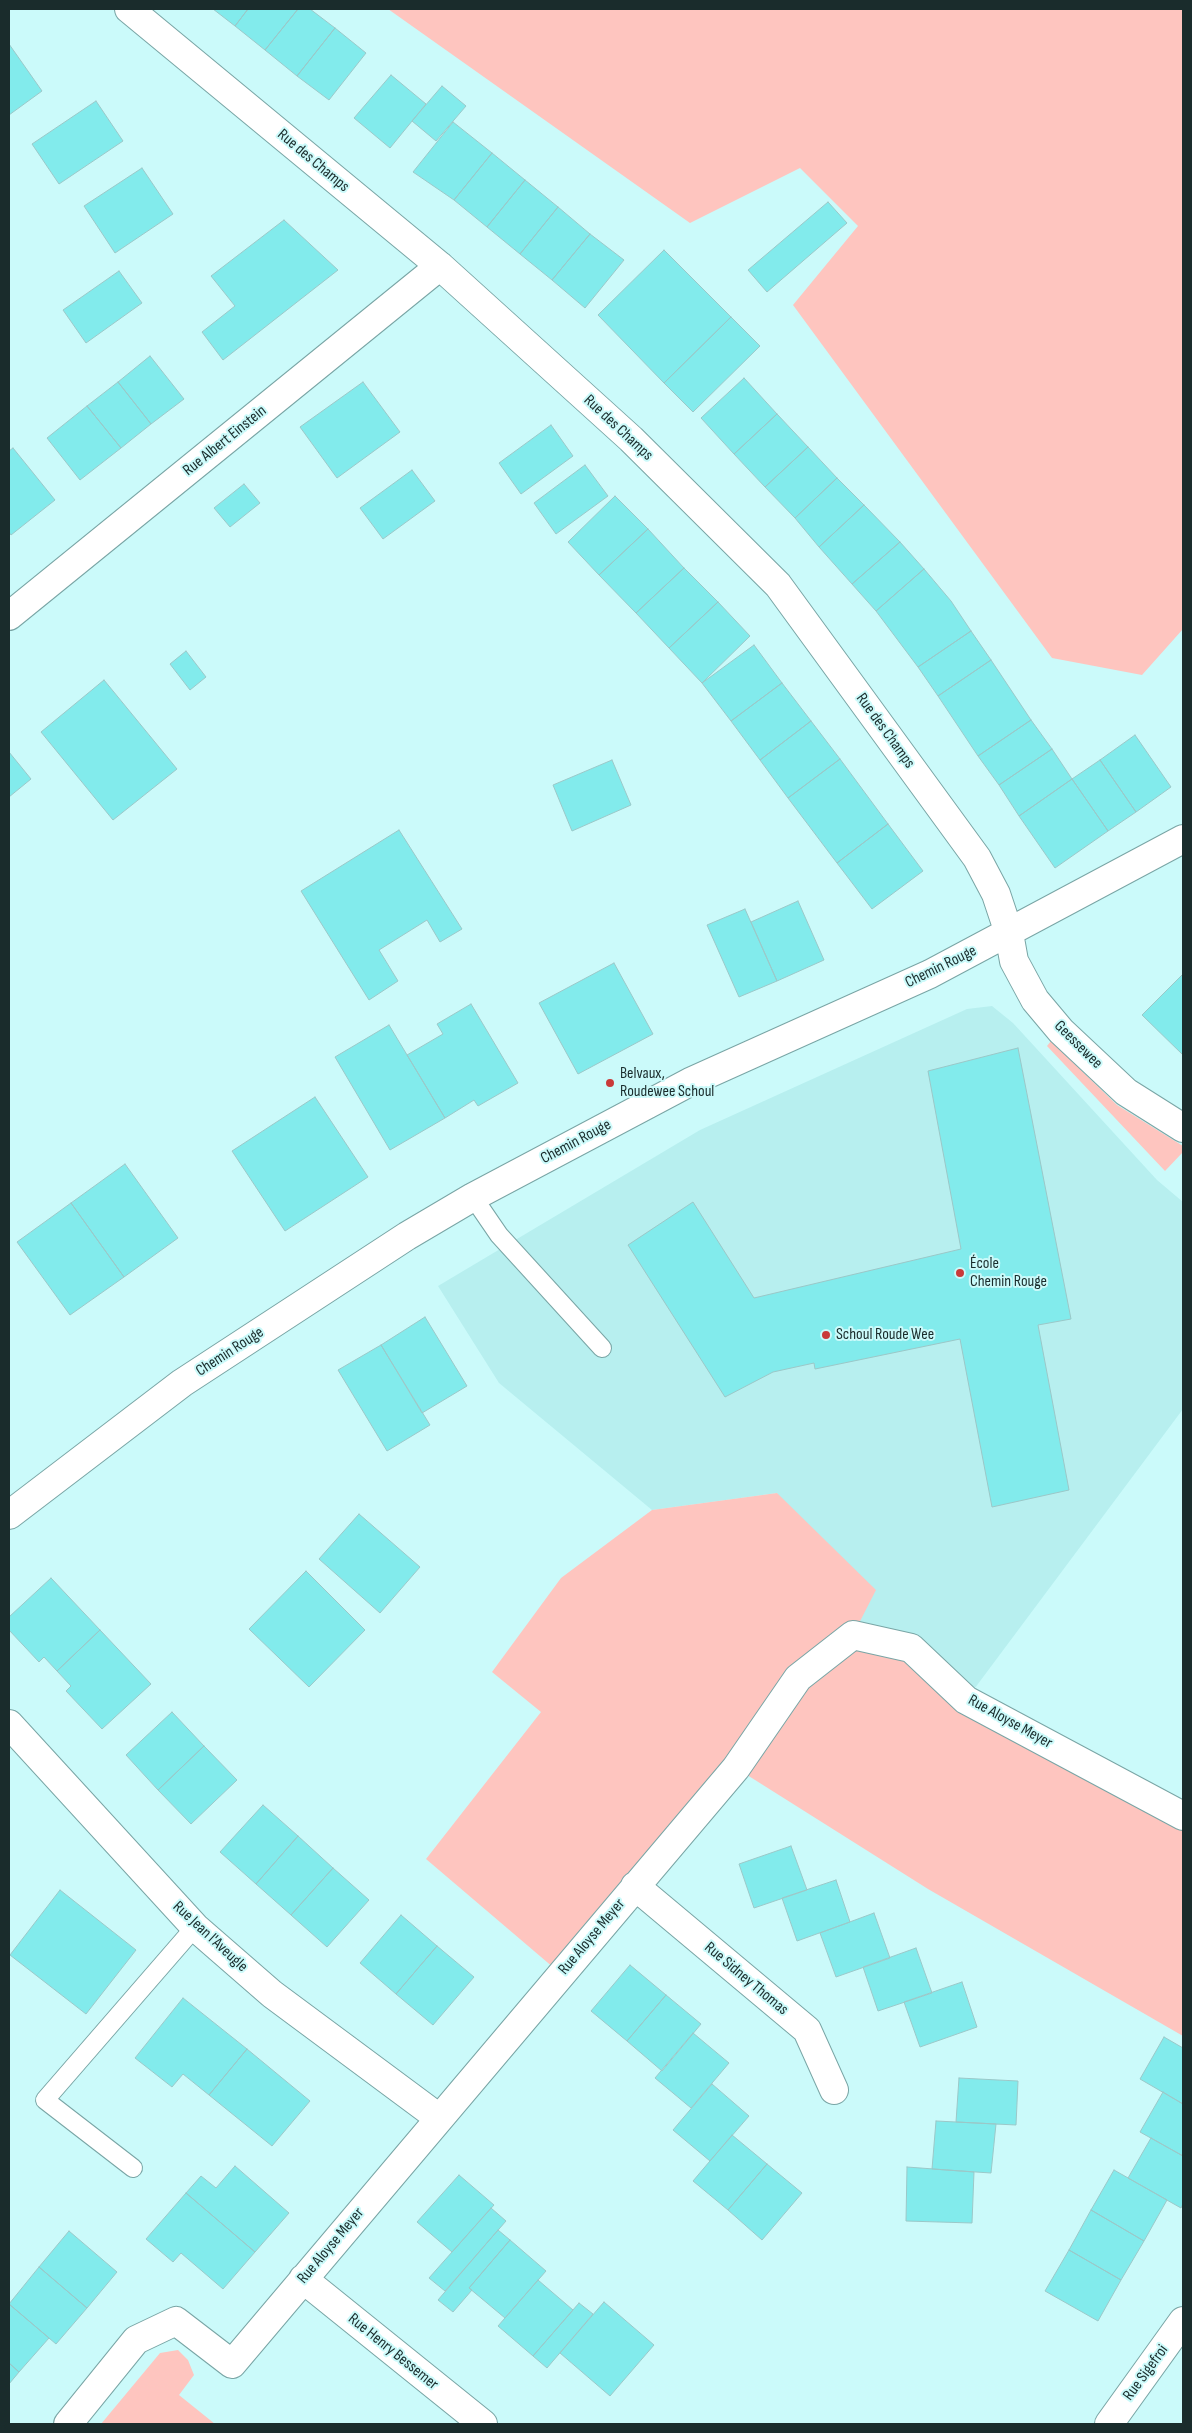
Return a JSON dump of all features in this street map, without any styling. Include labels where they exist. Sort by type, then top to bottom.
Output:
[{"type":"street","name":"Rue des Champs","points":[[130,9],[440,266],[631,439],[778,585],[978,858],[996,894],[1009,932]]},
{"type":"street","name":"Rue Albert Einstein","points":[[9,616],[440,266]]},
{"type":"street","name":"Chemin Rouge","points":[[9,1515],[182,1383],[407,1236],[473,1197],[690,1082],[930,974],[1183,839]]},
{"type":"street","name":"Geessewee","points":[[1009,932],[1014,962],[1035,1000],[1061,1031],[1126,1092],[1183,1128]]},
{"type":"street","name":"Rue Aloyse Meyer","points":[[68,2424],[136,2340],[176,2321],[232,2364],[736,1768],[798,1678],[853,1635],[911,1648],[966,1700],[1183,1816]]},
{"type":"street","name":"Rue Jean l'Aveugle","points":[[9,1724],[195,1927],[272,1994],[439,2118]]},
{"type":"street","name":"Rue Sidney Thomas","points":[[635,1886],[808,2030],[834,2090]]},
{"type":"street","name":"Rue Henry Bessemer","points":[[303,2279],[483,2424]]},
{"type":"street","name":"Rue Sigefroi","points":[[1109,2424],[1183,2321]]},
{"type":"lane","points":[[473,1197],[499,1235],[602,1348]]},
{"type":"lane","points":[[133,2168],[45,2100],[195,1927]]},
{"type":"shaded area","points":[[388,9],[1183,9],[1183,629],[1142,675],[1052,658],[793,305],[858,226],[800,168],[690,223]]},
{"type":"shaded area","name":"Schoul Roude Wee","points":[[992,1006],[1013,1023],[1157,1180],[1183,1202],[1183,1409],[966,1700],[853,1635],[777,1493],[652,1510],[499,1383],[438,1286],[700,1130],[967,1009]]},
{"type":"shaded area","points":[[1051,1041],[1117,1105],[1183,1146],[1183,1152],[1165,1171],[1047,1046]]},
{"type":"shaded area","points":[[777,1493],[876,1590],[853,1635],[911,1648],[966,1700],[1183,1816],[1183,2036],[928,1889],[736,1768],[561,1974],[426,1859],[541,1712],[492,1672],[561,1578],[652,1510]]},
{"type":"shaded area","points":[[178,2350],[188,2360],[194,2375],[179,2395],[215,2424],[101,2424],[160,2353]]},
{"type":"building","points":[[213,9],[248,9],[235,26]]},
{"type":"building","points":[[248,9],[298,9],[265,50],[235,26]]},
{"type":"building","points":[[298,9],[310,9],[335,28],[297,76],[265,50]]},
{"type":"building","points":[[335,28],[366,53],[329,100],[297,76]]},
{"type":"building","points":[[9,44],[42,91],[9,115]]},
{"type":"building","points":[[391,75],[426,104],[390,148],[354,118]]},
{"type":"building","points":[[442,86],[466,106],[436,141],[412,121]]},
{"type":"building","points":[[96,101],[123,141],[59,184],[32,144]]},
{"type":"building","points":[[453,122],[492,153],[454,200],[413,172]]},
{"type":"building","points":[[492,153],[525,180],[487,227],[454,200]]},
{"type":"building","points":[[142,168],[173,214],[115,253],[84,206]]},
{"type":"building","points":[[525,180],[558,207],[520,254],[487,227]]},
{"type":"building","points":[[828,202],[847,223],[767,292],[748,270]]},
{"type":"building","points":[[558,207],[590,234],[552,280],[520,254]]},
{"type":"building","points":[[284,220],[338,270],[223,360],[202,332],[235,306],[211,276]]},
{"type":"building","points":[[590,234],[624,260],[585,308],[552,280]]},
{"type":"building","points":[[664,250],[731,317],[664,383],[598,315]]},
{"type":"building","points":[[119,271],[142,303],[86,343],[63,310]]},
{"type":"building","points":[[731,317],[760,346],[693,412],[664,383]]},
{"type":"building","points":[[150,356],[184,399],[151,424],[118,382]]},
{"type":"building","points":[[744,378],[777,414],[734,454],[701,418]]},
{"type":"building","points":[[118,382],[151,424],[121,448],[87,406]]},
{"type":"building","points":[[363,382],[400,432],[337,478],[300,427]]},
{"type":"building","points":[[87,406],[121,448],[80,480],[47,438]]},
{"type":"building","points":[[777,414],[808,447],[765,487],[734,454]]},
{"type":"building","points":[[551,425],[573,456],[521,494],[499,463]]},
{"type":"building","points":[[808,447],[837,478],[795,518],[765,487]]},
{"type":"building","points":[[13,448],[55,500],[11,535],[9,532],[9,451]]},
{"type":"building","points":[[585,465],[608,496],[556,534],[534,503]]},
{"type":"building","points":[[412,470],[435,501],[383,539],[360,508]]},
{"type":"building","points":[[837,478],[864,505],[819,547],[795,518]]},
{"type":"building","points":[[244,484],[260,503],[230,527],[214,508]]},
{"type":"building","points":[[615,496],[648,529],[599,575],[568,542]]},
{"type":"building","points":[[864,505],[900,542],[852,584],[819,547]]},
{"type":"building","points":[[648,529],[684,568],[636,613],[599,575]]},
{"type":"building","points":[[900,542],[924,569],[876,611],[852,584]]},
{"type":"building","points":[[684,568],[718,602],[669,648],[636,613]]},
{"type":"building","points":[[924,569],[951,601],[971,631],[918,667],[876,611]]},
{"type":"building","points":[[718,602],[750,636],[702,683],[669,648]]},
{"type":"building","points":[[971,631],[991,660],[938,696],[918,667]]},
{"type":"building","points":[[754,645],[782,683],[731,721],[702,683]]},
{"type":"building","points":[[186,651],[206,677],[190,690],[170,664]]},
{"type":"building","points":[[991,660],[1031,720],[978,756],[938,696]]},
{"type":"building","points":[[104,680],[177,769],[113,820],[41,732]]},
{"type":"building","points":[[782,683],[811,721],[760,760],[731,721]]},
{"type":"building","points":[[1031,720],[1052,749],[999,785],[978,756]]},
{"type":"building","points":[[811,721],[840,759],[788,798],[760,760]]},
{"type":"building","points":[[1135,735],[1171,787],[1136,812],[1100,760]]},
{"type":"building","points":[[1052,749],[1072,779],[1019,816],[999,785]]},
{"type":"building","points":[[9,752],[31,779],[9,797]]},
{"type":"building","points":[[840,759],[888,824],[837,863],[788,798]]},
{"type":"building","points":[[612,760],[631,805],[572,831],[553,785]]},
{"type":"building","points":[[1100,760],[1136,812],[1108,831],[1072,779]]},
{"type":"building","points":[[1072,779],[1108,831],[1055,868],[1019,816]]},
{"type":"building","points":[[888,824],[923,871],[872,909],[837,863]]},
{"type":"building","points":[[399,830],[462,929],[440,942],[427,920],[379,950],[398,981],[369,1000],[301,891]]},
{"type":"building","points":[[798,901],[824,960],[777,981],[751,922]]},
{"type":"building","points":[[745,909],[777,981],[739,997],[707,925]]},
{"type":"building","points":[[614,963],[653,1034],[578,1074],[539,1003]]},
{"type":"building","points":[[1183,974],[1183,1055],[1142,1015]]},
{"type":"building","points":[[471,1004],[518,1083],[478,1106],[474,1100],[445,1118],[407,1055],[443,1034],[437,1024]]},
{"type":"building","points":[[389,1025],[445,1118],[390,1150],[335,1057]]},
{"type":"building","name":"École Chemin Rouge","points":[[1018,1048],[1071,1319],[1038,1325],[1069,1490],[992,1507],[960,1339],[815,1369],[814,1363],[773,1372],[725,1397],[628,1245],[693,1202],[754,1298],[961,1249],[928,1071]]},
{"type":"building","points":[[315,1097],[368,1177],[285,1231],[232,1151]]},
{"type":"building","points":[[125,1164],[178,1238],[124,1277],[71,1203]]},
{"type":"building","points":[[71,1203],[124,1277],[70,1315],[17,1242]]},
{"type":"building","points":[[425,1317],[467,1386],[422,1413],[381,1345]]},
{"type":"building","points":[[381,1345],[430,1425],[387,1451],[338,1370]]},
{"type":"building","points":[[359,1514],[420,1567],[380,1613],[319,1559]]},
{"type":"building","points":[[306,1571],[365,1630],[309,1687],[249,1629]]},
{"type":"building","points":[[51,1578],[100,1630],[57,1671],[44,1657],[39,1662],[9,1630],[9,1617]]},
{"type":"building","points":[[100,1630],[151,1684],[102,1729],[66,1691],[71,1686],[57,1671]]},
{"type":"building","points":[[172,1712],[204,1746],[158,1790],[126,1755]]},
{"type":"building","points":[[204,1746],[237,1780],[191,1824],[158,1790]]},
{"type":"building","points":[[263,1805],[298,1836],[256,1884],[220,1852]]},
{"type":"building","points":[[298,1836],[333,1868],[291,1915],[256,1884]]},
{"type":"building","points":[[791,1846],[807,1890],[754,1908],[739,1864]]},
{"type":"building","points":[[333,1868],[369,1900],[327,1947],[291,1915]]},
{"type":"building","points":[[836,1880],[850,1922],[797,1941],[782,1898]]},
{"type":"building","points":[[60,1890],[136,1950],[86,2014],[10,1955]]},
{"type":"building","points":[[874,1913],[890,1958],[836,1977],[820,1933]]},
{"type":"building","points":[[401,1915],[437,1946],[396,1994],[360,1963]]},
{"type":"building","points":[[437,1946],[474,1977],[433,2025],[396,1994]]},
{"type":"building","points":[[916,1948],[932,1993],[878,2011],[863,1967]]},
{"type":"building","points":[[630,1965],[666,1995],[627,2041],[591,2011]]},
{"type":"building","points":[[962,1982],[977,2027],[920,2047],[904,2002]]},
{"type":"building","points":[[666,1995],[701,2024],[662,2071],[627,2041]]},
{"type":"building","points":[[183,1998],[247,2049],[209,2095],[183,2074],[172,2087],[135,2058]]},
{"type":"building","points":[[693,2033],[729,2063],[691,2108],[655,2078]]},
{"type":"building","points":[[1164,2037],[1183,2048],[1183,2104],[1140,2079]]},
{"type":"building","points":[[247,2049],[310,2101],[272,2146],[209,2095]]},
{"type":"building","points":[[959,2078],[1018,2081],[1016,2125],[956,2122]]},
{"type":"building","points":[[712,2084],[749,2116],[710,2161],[673,2130]]},
{"type":"building","points":[[1163,2092],[1183,2104],[1183,2156],[1140,2132]]},
{"type":"building","points":[[936,2121],[996,2124],[991,2173],[932,2169]]},
{"type":"building","points":[[732,2135],[767,2164],[728,2210],[693,2181]]},
{"type":"building","points":[[1151,2138],[1183,2156],[1183,2204],[1181,2208],[1128,2178]]},
{"type":"building","points":[[767,2164],[802,2193],[762,2240],[728,2210]]},
{"type":"building","points":[[235,2166],[289,2213],[255,2252],[186,2193],[201,2176],[216,2188]]},
{"type":"building","points":[[907,2167],[974,2172],[972,2223],[906,2221]]},
{"type":"building","points":[[1114,2170],[1167,2200],[1144,2241],[1091,2210]]},
{"type":"building","points":[[459,2175],[494,2205],[452,2252],[417,2222]]},
{"type":"building","points":[[186,2193],[255,2252],[223,2289],[181,2253],[173,2262],[146,2239]]},
{"type":"building","points":[[491,2208],[506,2221],[445,2291],[429,2278]]},
{"type":"building","points":[[1091,2210],[1144,2241],[1121,2280],[1069,2250]]},
{"type":"building","points":[[498,2230],[510,2240],[469,2288],[472,2290],[453,2312],[438,2300]]},
{"type":"building","points":[[69,2231],[117,2272],[87,2308],[39,2267]]},
{"type":"building","points":[[510,2240],[546,2271],[505,2318],[469,2288]]},
{"type":"building","points":[[1069,2250],[1121,2280],[1098,2321],[1045,2291]]},
{"type":"building","points":[[39,2267],[87,2308],[56,2344],[9,2304]]},
{"type":"building","points":[[538,2280],[573,2310],[533,2356],[498,2326]]},
{"type":"building","points":[[604,2302],[654,2345],[610,2396],[560,2353]]},
{"type":"building","points":[[579,2303],[593,2314],[547,2368],[533,2356]]},
{"type":"building","points":[[9,2304],[49,2338],[19,2372],[9,2363]]},
{"type":"building","points":[[9,2363],[19,2372],[9,2384]]},
{"type":"place","name":"Belvaux, Roudewee Schoul","points":[[610,1083]]},
{"type":"place","name":"École Chemin Rouge","points":[[960,1273]]},
{"type":"place","name":"Schoul Roude Wee","points":[[826,1335]]}]
